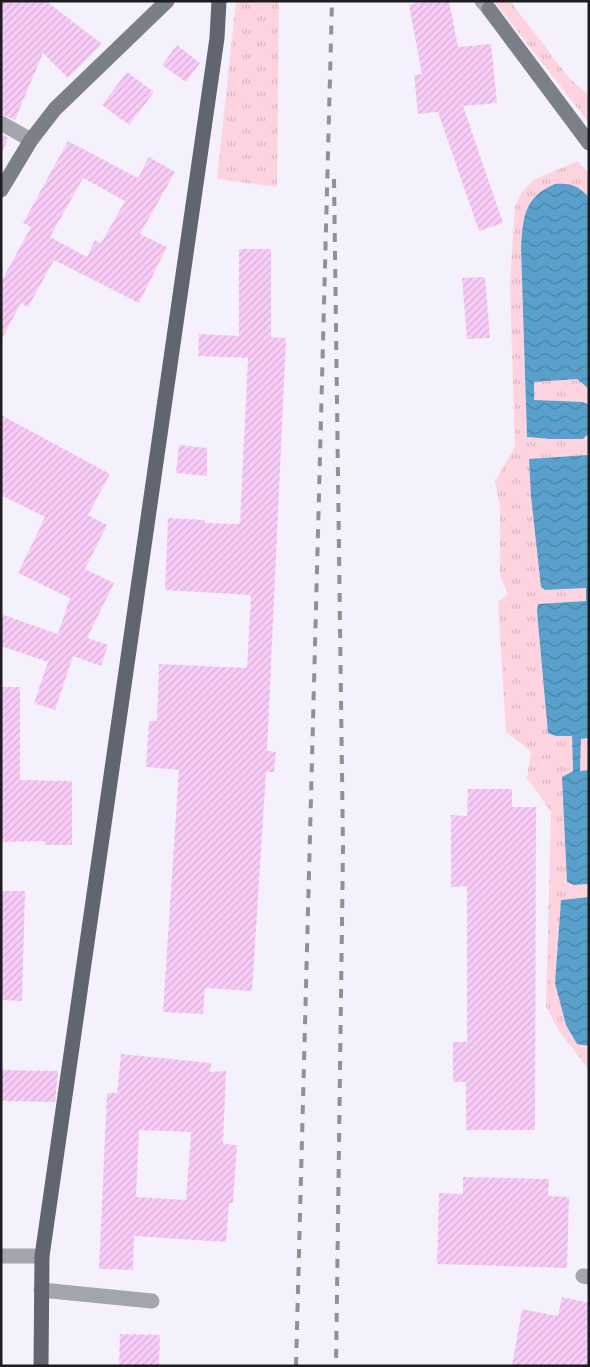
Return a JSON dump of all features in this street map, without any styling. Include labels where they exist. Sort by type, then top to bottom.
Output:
[{"type":"main road","points":[[41,1366],[42,1256],[216,48],[219,1]]},
{"type":"street","points":[[1,190],[30,140],[55,109],[167,1]]},
{"type":"street","points":[[485,5],[589,143]]},
{"type":"street","points":[[1,122],[30,140]]},
{"type":"street","points":[[1,1256],[42,1256]]},
{"type":"street","points":[[42,1290],[152,1301]]},
{"type":"green space","points":[[236,1],[279,1],[277,187],[217,179]]},
{"type":"green space","points":[[494,1],[510,1],[570,79],[589,95],[589,123]]},
{"type":"green space","points":[[578,161],[589,174],[589,197],[580,188],[535,196],[528,208],[524,221],[521,248],[527,437],[583,439],[589,433],[589,459],[587,455],[529,459],[545,590],[586,588],[587,601],[538,604],[556,736],[572,736],[573,771],[568,773],[574,885],[589,884],[589,897],[561,900],[555,983],[566,1025],[586,1047],[589,1046],[589,1070],[559,1031],[546,1007],[551,812],[527,778],[531,751],[506,732],[498,602],[508,594],[500,576],[500,506],[495,481],[515,447],[510,283],[515,207],[521,193],[533,180]]},
{"type":"green space","points":[[577,379],[589,389],[589,405],[583,402],[534,401],[534,382]]},
{"type":"green space","points":[[589,738],[589,770],[580,771],[581,739]]},
{"type":"water","points":[[555,184],[574,186],[589,197],[589,389],[577,379],[534,382],[534,400],[583,402],[589,405],[589,433],[583,439],[527,437],[521,248],[523,227],[524,218],[531,202],[545,189]]},
{"type":"water","points":[[587,455],[589,459],[589,738],[581,739],[580,771],[589,770],[589,884],[574,885],[567,882],[562,777],[573,771],[572,736],[556,736],[548,733],[537,611],[538,604],[586,601],[586,588],[545,590],[541,587],[529,459]]},
{"type":"water","points":[[589,897],[589,1046],[577,1044],[566,1025],[555,983],[561,900]]},
{"type":"building","points":[[1,1],[46,1],[102,44],[68,78],[43,53],[15,120],[1,114]]},
{"type":"building","points":[[425,1],[449,1],[458,47],[491,44],[497,103],[463,106],[503,223],[479,231],[438,112],[418,114],[414,75],[422,74],[409,5]]},
{"type":"building","points":[[177,45],[200,63],[186,82],[162,65]]},
{"type":"building","points":[[127,72],[154,92],[129,125],[102,105]]},
{"type":"building","points":[[1,134],[8,138],[2,153],[1,153]]},
{"type":"building","points":[[68,141],[138,178],[149,157],[175,172],[140,234],[167,247],[139,303],[54,260],[28,307],[21,303],[1,340],[1,282],[31,227],[23,223]],"holes":[[[83,178],[125,201],[101,243],[95,240],[87,257],[50,237]]]},
{"type":"building","points":[[239,249],[271,249],[271,337],[286,338],[267,751],[276,752],[274,772],[266,772],[252,991],[205,988],[203,1014],[163,1012],[179,770],[146,767],[149,721],[157,721],[159,664],[247,668],[251,595],[165,590],[168,518],[205,520],[205,523],[240,524],[248,358],[198,356],[199,334],[239,336]]},
{"type":"building","points":[[485,277],[490,338],[467,339],[462,278]]},
{"type":"building","points":[[1,415],[110,474],[88,515],[107,525],[85,569],[114,583],[87,638],[108,645],[101,666],[73,656],[55,710],[34,703],[48,662],[1,646],[1,614],[58,634],[70,598],[18,573],[45,517],[1,495]]},
{"type":"building","points":[[179,445],[207,448],[207,476],[176,473]]},
{"type":"building","points":[[1,687],[20,687],[20,780],[72,781],[72,845],[45,845],[45,841],[1,842]]},
{"type":"building","points":[[468,789],[512,789],[512,807],[536,807],[535,1130],[466,1130],[466,1082],[453,1082],[453,1042],[467,1042],[467,886],[451,887],[451,815],[467,816]]},
{"type":"building","points":[[1,891],[25,891],[22,1001],[1,1000]]},
{"type":"building","points":[[121,1054],[211,1063],[210,1072],[226,1071],[223,1144],[237,1145],[233,1203],[229,1203],[226,1242],[134,1236],[133,1270],[99,1269],[107,1093],[117,1093]],"holes":[[[139,1130],[191,1132],[186,1200],[136,1197]]]},
{"type":"building","points":[[1,1070],[58,1071],[55,1102],[1,1101]]},
{"type":"building","points":[[463,1177],[549,1179],[548,1196],[569,1197],[567,1268],[437,1264],[439,1193],[463,1194]]},
{"type":"building","points":[[562,1297],[589,1303],[589,1366],[512,1366],[522,1309],[558,1316]]},
{"type":"building","points":[[120,1334],[160,1335],[159,1366],[119,1366]]},
{"type":"railway","points":[[296,1366],[332,1]]},
{"type":"railway","points":[[334,179],[343,848],[336,1366]]}]
